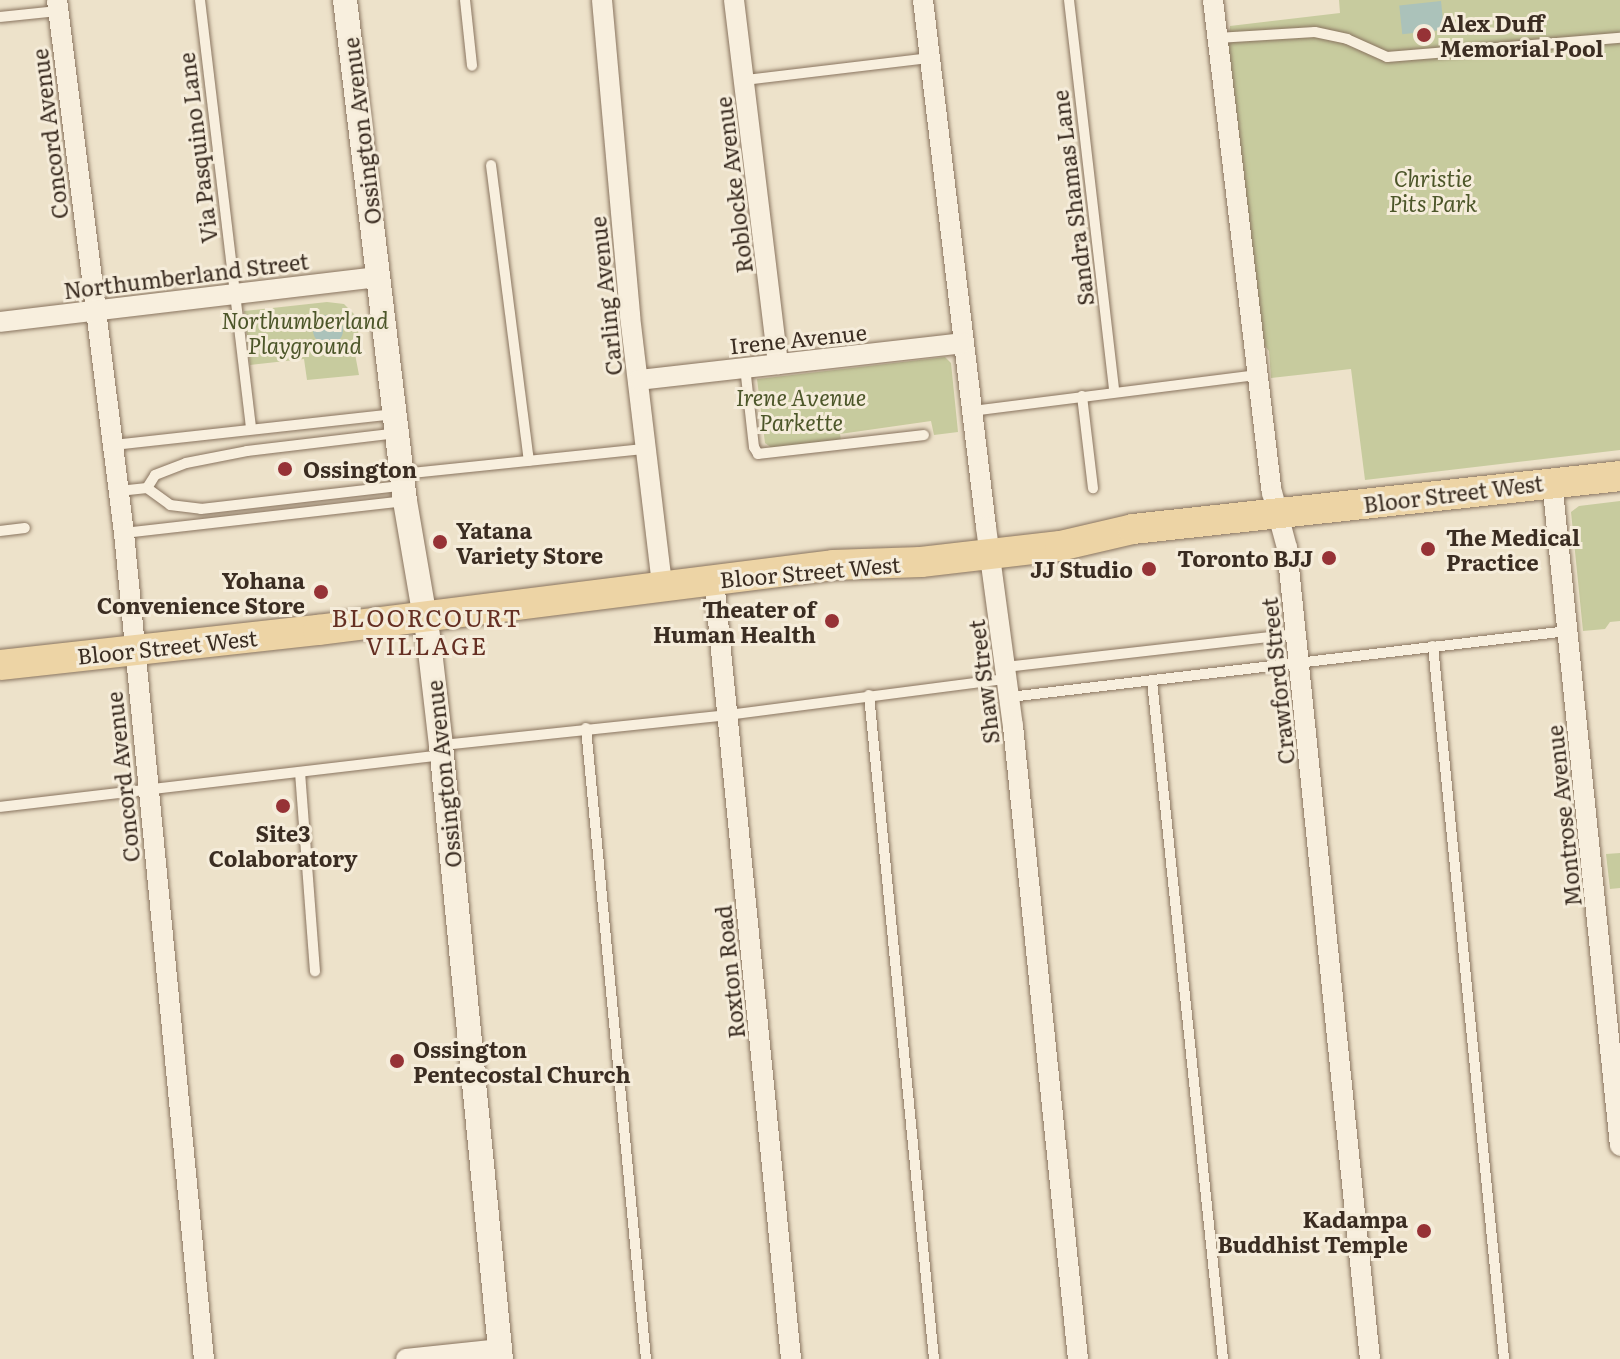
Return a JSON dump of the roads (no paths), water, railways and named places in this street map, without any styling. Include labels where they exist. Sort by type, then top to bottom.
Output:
[{"type":"main road","name":"Bloor Street West","points":[[0,665],[423,617],[833,565],[921,562],[1060,546],[1133,529],[1620,476]]},
{"type":"street","name":"Ossington Avenue","points":[[345,0],[403,487],[442,750],[500,1354]]},
{"type":"street","name":"Carling Avenue","points":[[602,0],[662,586]]},
{"type":"street","name":"Roblocke Avenue","points":[[734,0],[778,364]]},
{"type":"street","name":"Shaw Street","points":[[923,0],[963,343],[1008,681],[1078,1359]]},
{"type":"street","name":"Crawford Street","points":[[1213,0],[1257,375],[1278,514],[1287,548],[1370,1359]]},
{"type":"street","name":"Concord Avenue","points":[[58,5],[124,533],[204,1359]]},
{"type":"street","name":"Northumberland Street","points":[[0,322],[378,277]]},
{"type":"street","name":"Irene Avenue","points":[[639,380],[963,343]]},
{"type":"street","name":"Montrose Avenue","points":[[1552,481],[1620,1146]]},
{"type":"street","name":"Roxton Road","points":[[714,580],[791,1359]]},
{"type":"street","points":[[406,1359],[500,1354]]},
{"type":"lane","name":"Via Pasquino Lane","points":[[200,0],[251,429]]},
{"type":"lane","points":[[465,0],[472,66]]},
{"type":"lane","name":"Sandra Shamas Lane","points":[[1069,0],[1114,391]]},
{"type":"lane","points":[[0,17],[58,5]]},
{"type":"lane","points":[[1217,38],[1315,32],[1347,39],[1387,57],[1620,38]]},
{"type":"lane","points":[[745,80],[930,58]]},
{"type":"lane","points":[[491,165],[529,461]]},
{"type":"lane","points":[[745,367],[754,447],[758,454],[924,435]]},
{"type":"lane","points":[[972,411],[1257,375]]},
{"type":"lane","points":[[1082,396],[1093,488]]},
{"type":"lane","points":[[114,445],[251,429],[396,424]]},
{"type":"lane","points":[[147,488],[155,475],[186,463],[396,424]]},
{"type":"lane","points":[[124,533],[403,487],[529,461],[646,449]]},
{"type":"lane","points":[[119,491],[147,488],[170,505],[201,509],[403,487]]},
{"type":"lane","points":[[0,531],[25,528]]},
{"type":"lane","points":[[1008,681],[1152,681],[1568,631]]},
{"type":"lane","points":[[0,807],[300,772],[586,728],[728,715],[869,695],[1008,681],[1296,634]]},
{"type":"lane","points":[[1433,646],[1504,1359]]},
{"type":"lane","points":[[1152,681],[1223,1359]]},
{"type":"lane","points":[[869,695],[934,1359]]},
{"type":"lane","points":[[586,728],[646,1359]]},
{"type":"lane","points":[[300,772],[315,971]]},
{"type":"water","points":[[1441,1],[1444,30],[1402,34],[1399,5]]},
{"type":"water","points":[[328,315],[339,319],[343,330],[339,341],[328,345],[317,341],[313,330],[317,319]]},
{"type":"place","name":"Alex Duff Memorial Pool","points":[[1424,35]]},
{"type":"place","name":"Ossington","points":[[285,469]]},
{"type":"place","name":"Yatana Variety Store","points":[[440,542]]},
{"type":"place","name":"The Medical Practice","points":[[1428,549]]},
{"type":"place","name":"Toronto BJJ","points":[[1329,558]]},
{"type":"place","name":"JJ Studio","points":[[1149,569]]},
{"type":"place","name":"Yohana Convenience Store","points":[[321,592]]},
{"type":"place","name":"Theater of Human Health","points":[[832,621]]},
{"type":"place","name":"Site3 Colaboratory","points":[[283,806]]},
{"type":"place","name":"Ossington Pentecostal Church","points":[[397,1061]]},
{"type":"place","name":"Kadampa Buddhist Temple","points":[[1424,1231]]},
{"type":"district","name":"BLOORCOURT VILLAGE","points":[[427,631]]},
{"type":"park label","name":"Christie Pits Park","points":[[1433,190]]},
{"type":"park label","name":"Northumberland Playground","points":[[305,332]]},
{"type":"park label","name":"Irene Avenue Parkette","points":[[801,408]]}]
